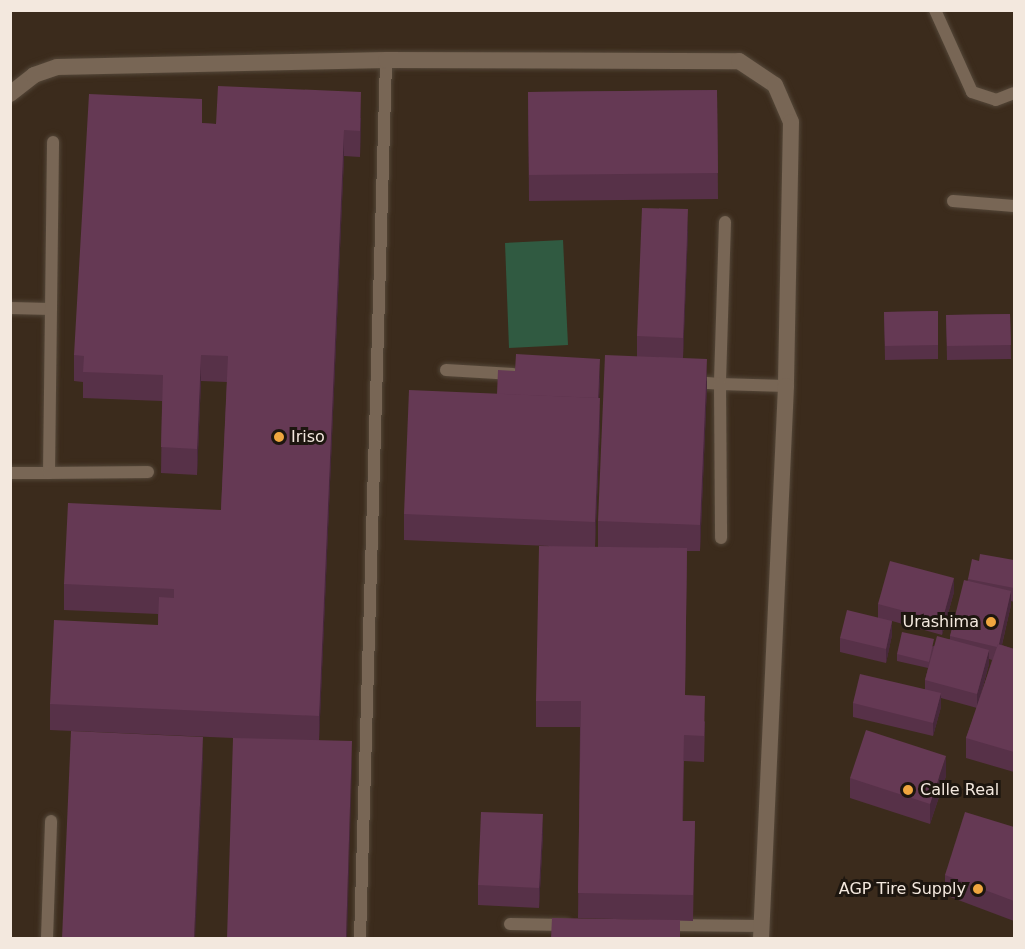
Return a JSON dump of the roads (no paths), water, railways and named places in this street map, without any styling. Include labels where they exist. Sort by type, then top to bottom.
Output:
[{"type":"street","points":[[10,94],[34,75],[57,67],[386,60],[739,61],[775,85],[791,122],[786,386],[762,932]]},
{"type":"lane","points":[[935,10],[972,92],[996,100],[1014,93]]},
{"type":"lane","points":[[360,939],[386,60]]},
{"type":"lane","points":[[49,473],[53,142]]},
{"type":"lane","points":[[953,201],[1014,206]]},
{"type":"lane","points":[[721,538],[720,384],[725,222]]},
{"type":"lane","points":[[10,308],[51,309]]},
{"type":"lane","points":[[446,370],[529,375]]},
{"type":"lane","points":[[684,382],[786,386]]},
{"type":"lane","points":[[10,473],[148,472]]},
{"type":"lane","points":[[46,939],[51,821]]},
{"type":"lane","points":[[510,924],[579,925]]},
{"type":"lane","points":[[648,925],[762,932]]},
{"type":"place","name":"Iriso","points":[[279,437]]},
{"type":"place","name":"Urashima","points":[[991,622]]},
{"type":"place","name":"Calle Real","points":[[908,790]]},
{"type":"place","name":"AGP Tire Supply","points":[[978,889]]}]
